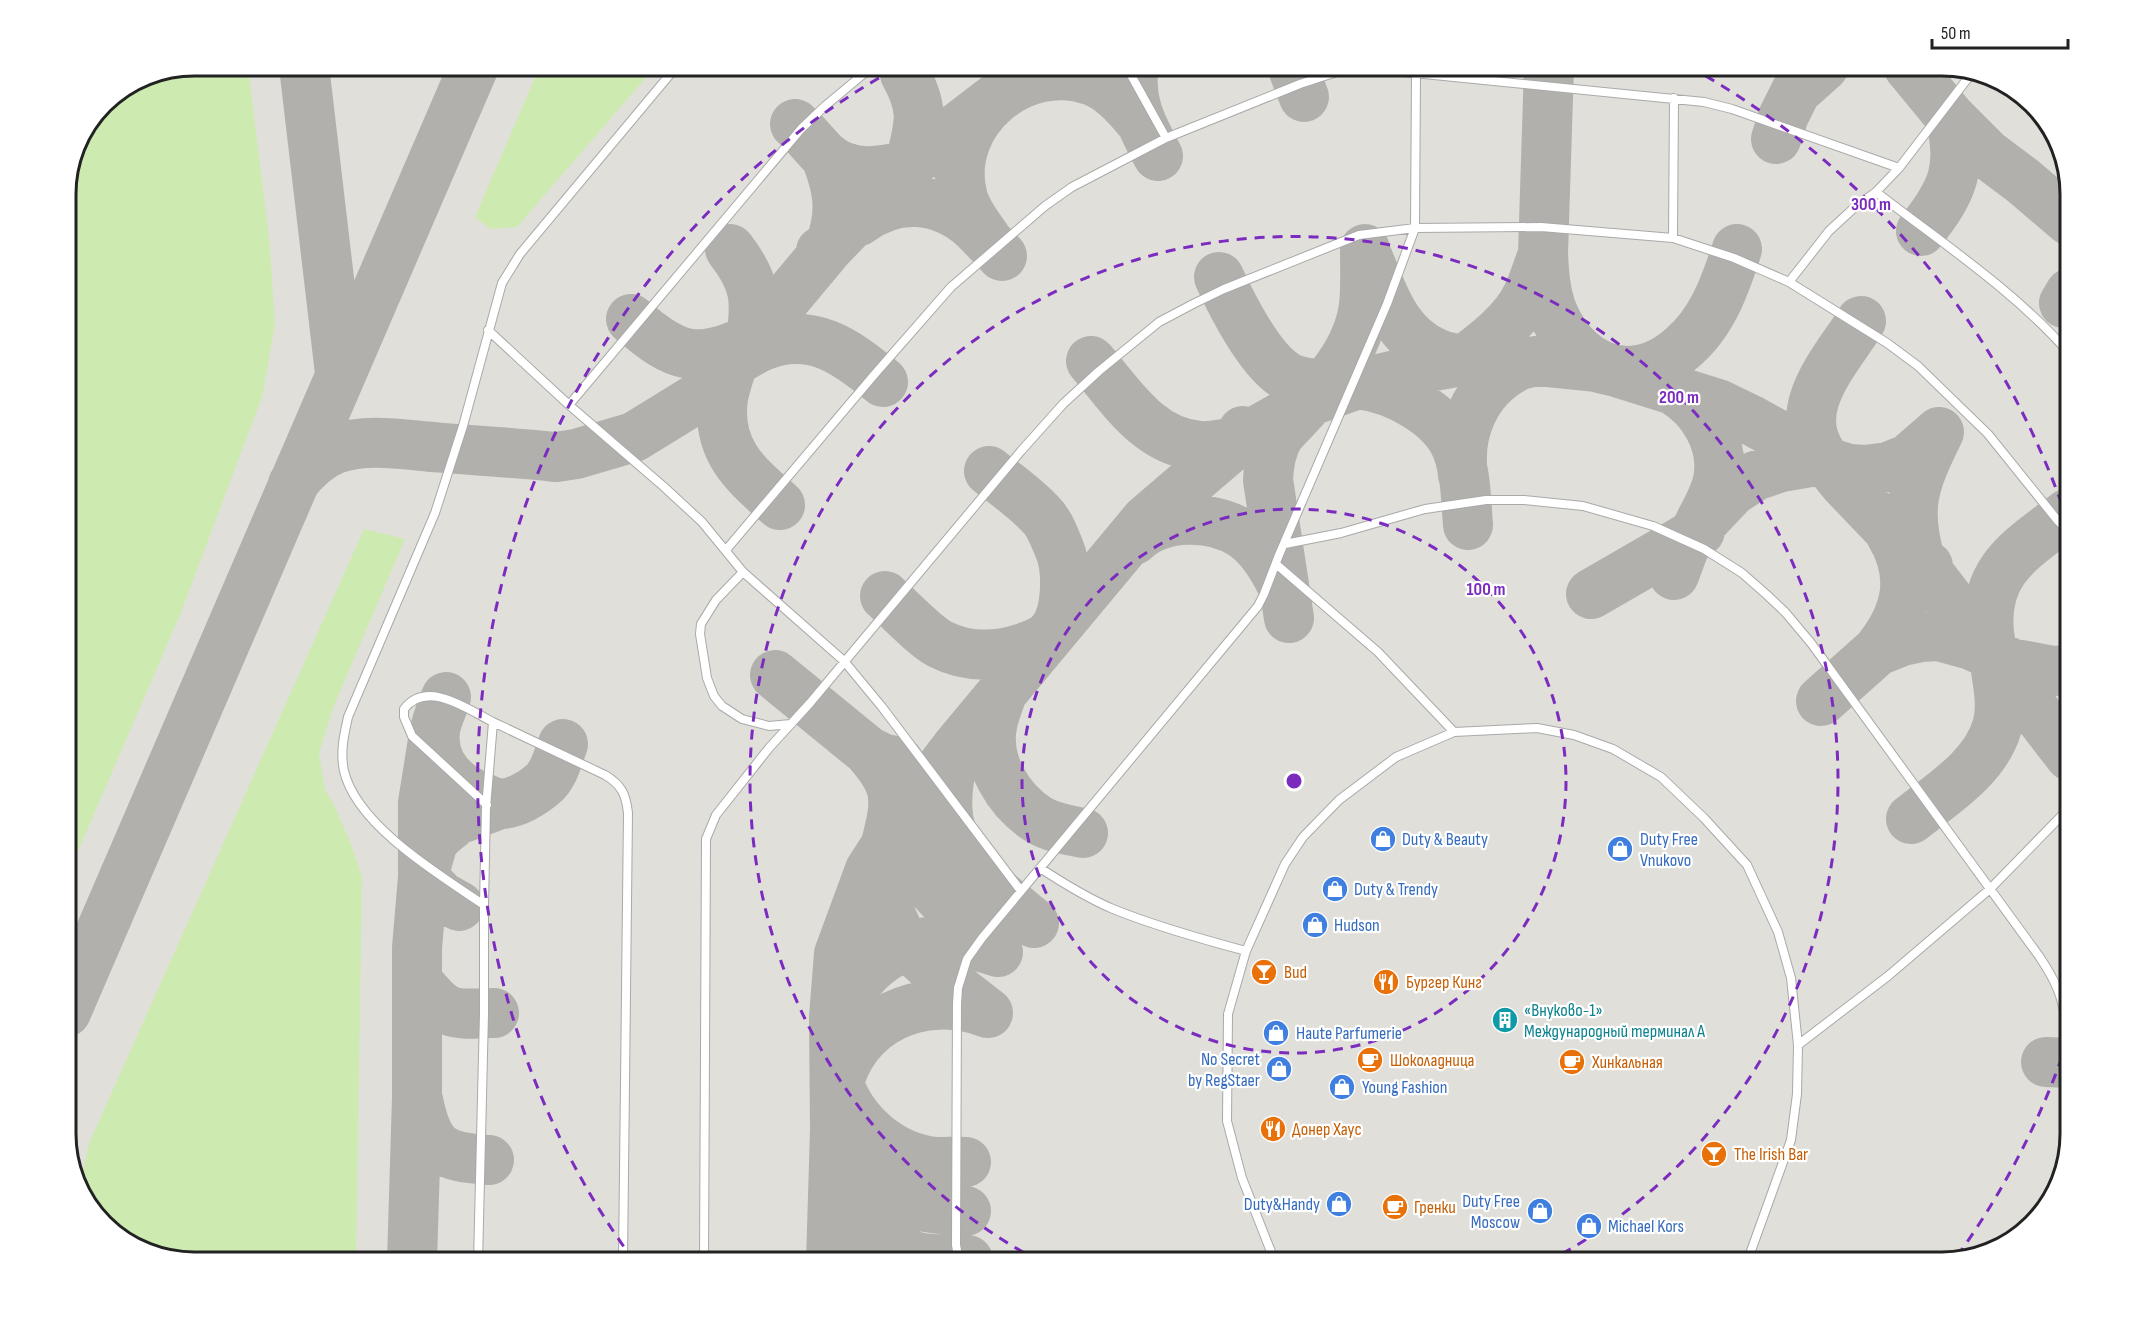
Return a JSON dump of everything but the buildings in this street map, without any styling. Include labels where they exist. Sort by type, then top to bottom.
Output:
[{"type":"lane","points":[[484,905],[424,864],[386,833],[364,809],[353,793],[344,771],[342,746],[348,717],[435,513],[463,426],[502,283],[520,254],[669,76]]},
{"type":"lane","points":[[568,405],[801,129],[861,76]]},
{"type":"lane","points":[[1132,76],[1166,138]]},
{"type":"lane","points":[[726,550],[951,287],[1045,206],[1072,187],[1166,138],[1324,76]]},
{"type":"lane","points":[[957,1252],[958,988],[967,959],[1258,606],[1387,304],[1415,228],[1416,76]]},
{"type":"lane","points":[[1438,76],[1674,98],[1732,109],[1899,168]]},
{"type":"lane","points":[[1789,282],[1829,231],[1855,207],[1876,192],[1899,168],[1966,80]]},
{"type":"lane","points":[[1672,238],[1674,98]]},
{"type":"lane","points":[[1876,192],[1977,268],[2059,343]]},
{"type":"lane","points":[[704,1252],[706,839],[716,815],[1013,460],[1063,404],[1107,364],[1159,322],[1224,289],[1359,235],[1415,228],[1541,227],[1672,238],[1734,258],[1789,282],[1887,343],[1918,366],[1988,434],[2059,522]]},
{"type":"lane","points":[[488,330],[568,405],[702,522],[743,572],[844,661],[882,707],[1021,891]]},
{"type":"lane","points":[[1286,544],[1341,533],[1425,509],[1486,500],[1524,500],[1583,506],[1653,526],[1689,541],[1742,573],[1785,612],[1811,643],[2050,972],[2060,993]]},
{"type":"lane","points":[[1276,564],[1378,652],[1454,732]]},
{"type":"lane","points":[[743,572],[716,600],[701,624],[700,634],[707,678],[714,696],[722,706],[742,719],[769,726],[791,724]]},
{"type":"lane","points":[[487,805],[412,736],[404,717],[404,709],[415,698],[432,695],[454,703],[605,775],[616,782],[626,799],[628,813],[623,1252]]},
{"type":"lane","points":[[478,1252],[484,1014],[484,905],[487,805],[493,722]]},
{"type":"lane","points":[[1271,1252],[1242,1178],[1227,1121],[1228,1014],[1246,951],[1285,864],[1303,837],[1339,800],[1396,756],[1454,732],[1537,728],[1574,735],[1613,749],[1661,777],[1704,818],[1747,865],[1778,932],[1791,978],[1798,1045],[1797,1094],[1791,1140],[1751,1252]]},
{"type":"lane","points":[[1798,1045],[1888,976],[1990,889],[2060,818]]},
{"type":"lane","points":[[1040,868],[1070,888],[1112,909],[1246,951]]},
{"type":"shaded area","points":[[194,76],[1942,76],[1987,85],[2001,92],[2025,111],[2044,135],[2051,149],[2059,186],[2060,1134],[2051,1179],[2044,1193],[2025,1217],[2001,1236],[1987,1243],[1942,1252],[194,1252],[149,1243],[135,1236],[111,1217],[96,1199],[83,1172],[77,1142],[77,186],[83,156],[101,122],[122,101],[135,92],[156,83]]},
{"type":"green space","points":[[249,76],[270,247],[275,325],[262,397],[180,615],[77,854],[77,186],[79,171],[83,156],[96,129],[122,101],[135,92],[156,83],[179,78]]},
{"type":"green space","points":[[536,76],[647,76],[517,227],[490,229],[475,217]]},
{"type":"green space","points":[[364,529],[405,539],[333,708],[319,753],[325,790],[351,844],[362,877],[356,1252],[194,1252],[149,1243],[122,1227],[96,1199],[83,1171],[90,1141]]},
{"type":"taxiway","points":[[305,76],[340,373]]},
{"type":"taxiway","points":[[77,986],[470,76]]},
{"type":"taxiway","points":[[795,124],[824,155],[844,167],[877,171],[910,164],[919,119],[916,99],[906,76]]},
{"type":"taxiway","points":[[293,484],[323,455],[335,449],[358,444],[395,443],[556,457],[576,454],[634,437],[699,397],[733,362],[830,246],[910,164],[1005,91],[1030,76]]},
{"type":"taxiway","points":[[986,238],[972,217],[962,194],[960,167],[965,142],[978,119],[995,100],[1016,86],[1041,77],[1054,76]]},
{"type":"taxiway","points":[[1071,76],[1093,81],[1106,88],[1138,119]]},
{"type":"taxiway","points":[[1133,76],[1133,91],[1138,113],[1158,156]]},
{"type":"taxiway","points":[[1296,76],[1304,97]]},
{"type":"taxiway","points":[[1540,288],[1549,76]]},
{"type":"taxiway","points":[[1776,139],[1784,115],[1796,91],[1813,76]]},
{"type":"taxiway","points":[[1916,76],[1950,117],[1987,154],[2059,212]]},
{"type":"taxiway","points":[[1921,231],[1941,203],[1952,178],[1955,150],[1950,117]]},
{"type":"taxiway","points":[[821,251],[830,246],[837,212],[834,180],[826,157]]},
{"type":"taxiway","points":[[859,221],[887,206],[917,202],[931,204],[960,216],[977,229],[1002,256]]},
{"type":"taxiway","points":[[631,319],[661,342],[687,353],[716,352],[751,339],[754,313],[752,291],[745,271],[730,249]]},
{"type":"taxiway","points":[[1289,618],[1268,480],[1271,456],[1280,434],[1332,376],[1353,342],[1364,305],[1365,249]]},
{"type":"taxiway","points":[[1543,254],[1547,295],[1561,329],[1589,358],[1606,367],[1624,371],[1643,369],[1663,362],[1692,338],[1702,327],[1716,303],[1737,249]]},
{"type":"taxiway","points":[[1368,258],[1393,313],[1411,336],[1422,346],[1436,353],[1463,361],[1491,339],[1516,314],[1528,294],[1543,254]]},
{"type":"taxiway","points":[[1219,277],[1257,346],[1267,359],[1288,377],[1304,382],[1356,384],[1386,391],[1416,405],[1442,426],[1451,438],[1461,461],[1468,525]]},
{"type":"taxiway","points":[[1827,462],[1816,443],[1811,424],[1813,406],[1818,388],[1861,321]]},
{"type":"taxiway","points":[[780,505],[745,471],[729,447],[724,432],[723,398],[733,362],[758,348],[780,341],[812,340],[855,360],[883,382]]},
{"type":"taxiway","points":[[1091,361],[1138,416],[1166,436],[1182,443],[1209,446],[1237,442],[1243,431]]},
{"type":"taxiway","points":[[831,1252],[835,1130],[834,1017],[839,954],[870,870],[906,814],[956,748],[1146,520],[1237,442],[1308,402],[1358,384],[1429,367],[1463,361],[1517,363],[1536,361],[1595,367],[1718,404],[1827,462],[1908,552],[1921,563],[2060,743]]},
{"type":"taxiway","points":[[1463,475],[1463,443],[1466,428],[1479,400],[1500,377],[1516,367],[1536,361]]},
{"type":"taxiway","points":[[1673,390],[1684,397],[1702,416],[1715,440],[1718,453],[1717,486],[1700,522]]},
{"type":"taxiway","points":[[1928,566],[1921,563],[1916,543],[1913,526],[1914,496],[1923,466],[1939,432]]},
{"type":"taxiway","points":[[1674,575],[1684,548],[1697,528],[1732,491],[1755,476],[1781,467],[1810,462],[1827,462],[1849,469],[1866,470],[1888,467],[1908,459],[1939,432]]},
{"type":"taxiway","points":[[885,596],[934,640],[962,652],[984,655],[1018,650],[1045,638],[1052,632],[1064,603],[1064,567],[1059,548],[1042,516],[989,471]]},
{"type":"taxiway","points":[[1134,540],[1145,531],[1172,521],[1203,520],[1218,523],[1244,535],[1256,546],[1271,565],[1283,587]]},
{"type":"taxiway","points":[[1911,819],[1973,768],[1991,742],[1999,719],[2000,703],[1989,633],[1992,592],[2009,562],[2059,520]]},
{"type":"taxiway","points":[[1591,594],[1700,531]]},
{"type":"taxiway","points":[[1877,651],[1895,623],[1904,594],[1903,564],[1890,533]]},
{"type":"taxiway","points":[[1821,701],[1877,651],[1902,641],[1921,637],[1938,636],[1971,645],[2011,663],[2060,671]]},
{"type":"taxiway","points":[[775,675],[868,751],[882,758],[899,762]]},
{"type":"taxiway","points":[[1003,691],[994,717],[991,740],[992,754],[1002,780],[1018,802],[1039,820],[1055,827],[1083,833]]},
{"type":"taxiway","points":[[446,697],[435,731],[436,754],[453,780],[491,801],[502,804],[513,802],[539,787],[553,771],[563,744]]},
{"type":"taxiway","points":[[434,734],[423,803],[423,877],[441,896],[459,906]]},
{"type":"taxiway","points":[[868,751],[885,774],[892,790],[892,817],[883,866],[884,888],[892,919],[904,940],[914,951],[938,974],[988,1013]]},
{"type":"taxiway","points":[[955,752],[949,784],[948,810],[952,833],[960,852],[973,870],[990,887],[1034,923]]},
{"type":"taxiway","points":[[924,792],[917,845],[925,881],[958,917],[998,952]]},
{"type":"taxiway","points":[[412,1252],[417,1097],[417,948],[423,877],[433,842],[441,833],[457,820],[500,804]]},
{"type":"taxiway","points":[[834,1017],[849,993],[866,973],[883,958],[902,948],[922,942],[945,941],[970,944],[998,952]]},
{"type":"taxiway","points":[[417,980],[435,1001],[450,1011],[467,1014],[494,1013]]},
{"type":"taxiway","points":[[837,1091],[845,1066],[857,1045],[893,1016],[915,1008],[939,1005],[963,1006],[988,1013]]},
{"type":"taxiway","points":[[2046,1062],[2060,1063]]},
{"type":"taxiway","points":[[836,1073],[848,1104],[869,1130],[882,1141],[912,1157],[937,1162],[966,1162]]},
{"type":"taxiway","points":[[418,1100],[426,1130],[439,1147],[459,1156],[489,1160]]},
{"type":"taxiway","points":[[839,1138],[862,1174],[875,1187],[889,1196],[924,1207],[966,1211]]},
{"type":"taxiway","points":[[835,1168],[839,1184],[853,1212],[874,1235],[904,1252]]},
{"type":"place","name":"Duty & Beauty","points":[[1383,839]]},
{"type":"place","name":"Duty Free Vnukovo","points":[[1620,849]]},
{"type":"place","name":"Duty & Trendy","points":[[1335,889]]},
{"type":"place","name":"Hudson","points":[[1315,925]]},
{"type":"place","name":"Bud","points":[[1264,972]]},
{"type":"place","name":"Бургер Кинг","points":[[1386,982]]},
{"type":"place","name":"«Внуково-1» Международный терминал А","points":[[1505,1020]]},
{"type":"place","name":"Haute Parfumerie","points":[[1276,1033]]},
{"type":"place","name":"Шоколадница","points":[[1370,1060]]},
{"type":"place","name":"Хинкальная","points":[[1572,1062]]},
{"type":"place","name":"No Secret by RegStaer","points":[[1279,1069]]},
{"type":"place","name":"Young Fashion","points":[[1342,1087]]},
{"type":"place","name":"Донер Хаус","points":[[1273,1129]]},
{"type":"place","name":"The Irish Bar","points":[[1714,1154]]},
{"type":"place","name":"Duty&Handy","points":[[1339,1204]]},
{"type":"place","name":"Гренки","points":[[1395,1207]]},
{"type":"place","name":"Duty Free Moscow","points":[[1540,1211]]},
{"type":"place","name":"Michael Kors","points":[[1589,1226]]}]
